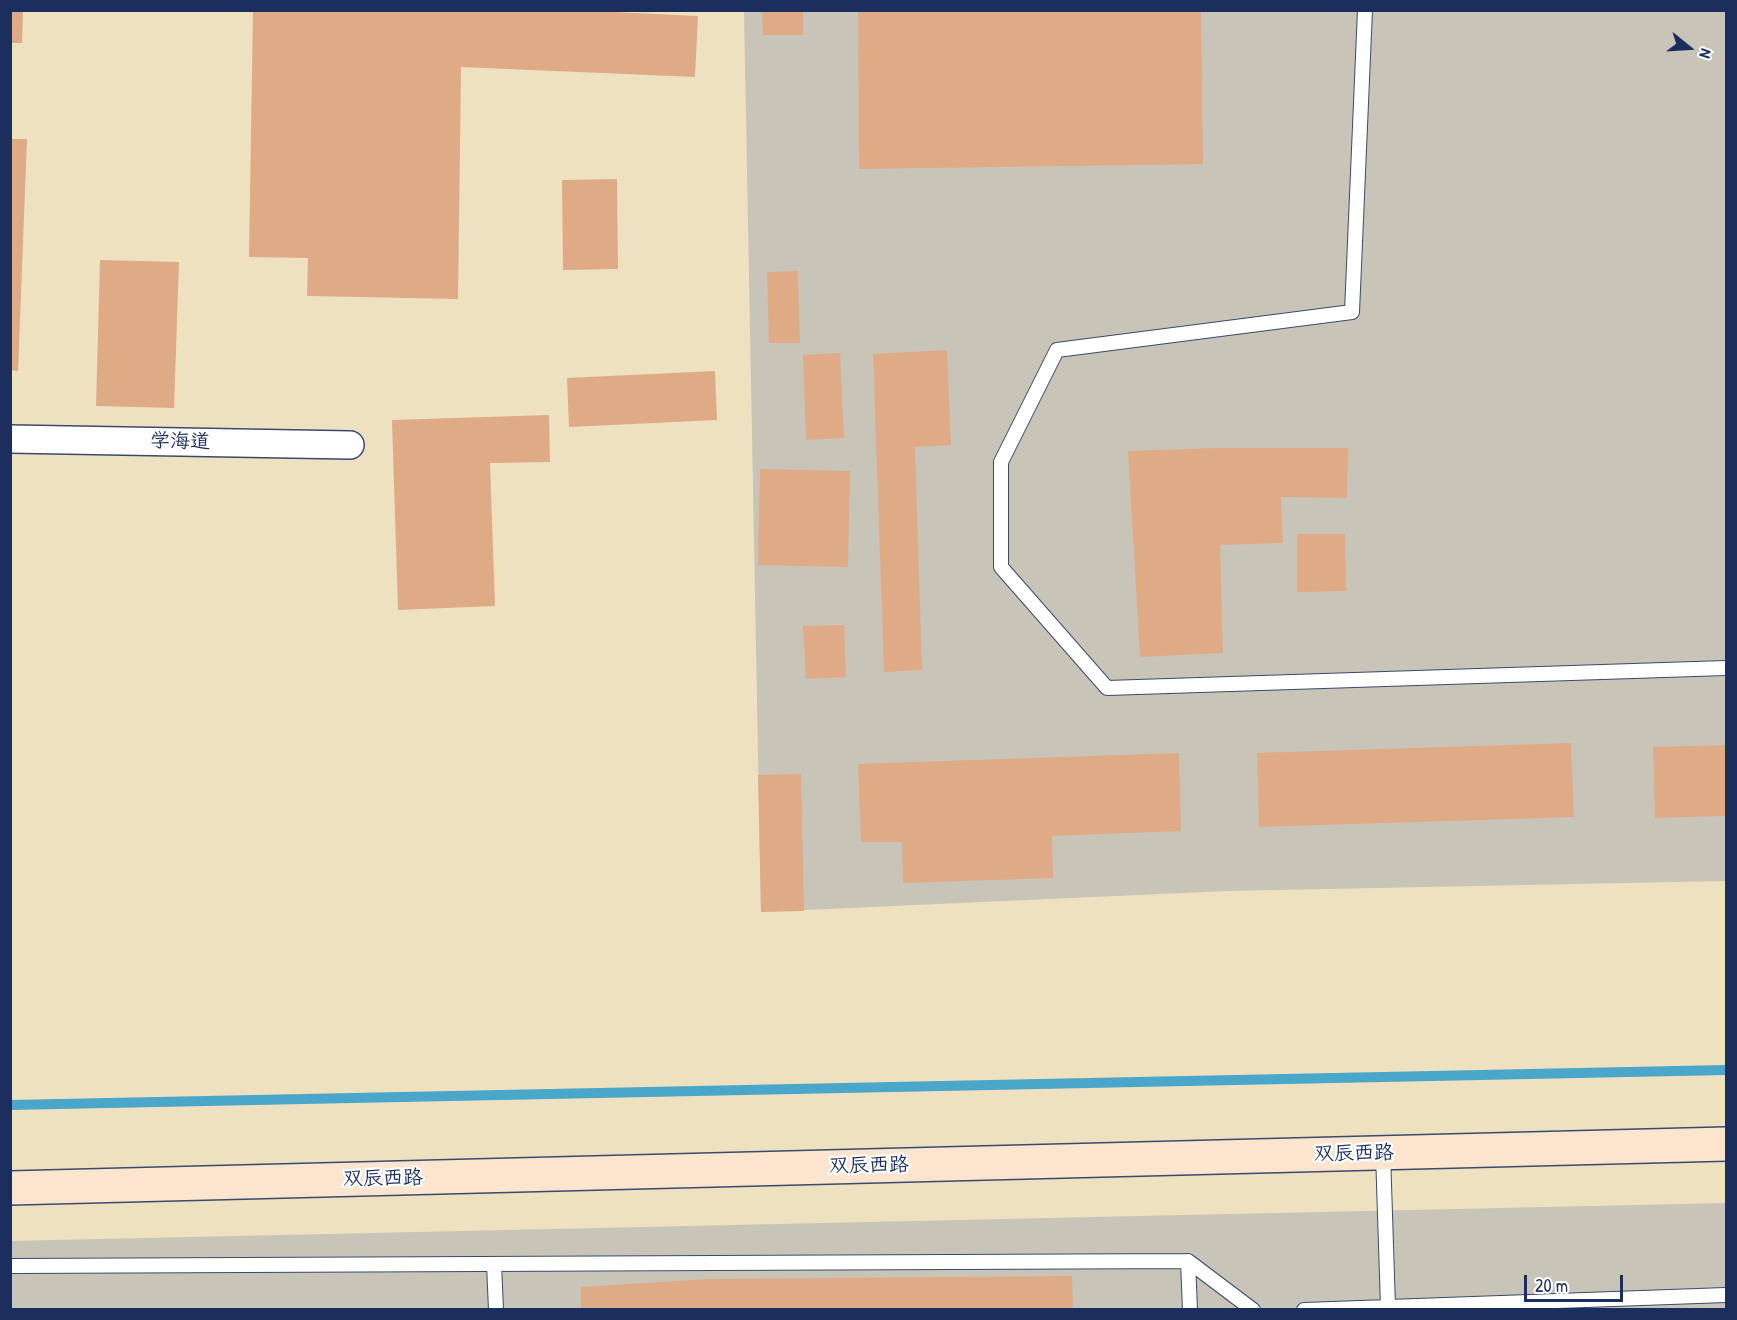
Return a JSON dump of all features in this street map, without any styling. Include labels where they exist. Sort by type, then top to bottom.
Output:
[{"type":"main road","name":"双辰西路","points":[[10,1188],[1726,1144]]},
{"type":"street","name":"学海道","points":[[10,439],[350,445]]},
{"type":"lane","points":[[1365,10],[1352,312],[1057,350],[1001,462],[1001,567],[1107,688],[1726,668]]},
{"type":"lane","points":[[1383,1153],[1388,1306]]},
{"type":"lane","points":[[1188,1261],[1190,1310]]},
{"type":"lane","points":[[10,1266],[1188,1261],[1253,1310]]},
{"type":"lane","points":[[494,1264],[495,1310]]},
{"type":"lane","points":[[1304,1310],[1726,1295]]},
{"type":"shaded area","points":[[744,11],[1726,11],[1726,881],[1227,891],[761,912]]},
{"type":"shaded area","points":[[1726,1203],[1726,1309],[11,1310],[10,1241]]},
{"type":"building","points":[[10,10],[23,10],[22,43],[10,43]]},
{"type":"building","points":[[253,10],[571,10],[698,16],[695,77],[461,67],[458,299],[307,296],[308,258],[249,257]]},
{"type":"building","points":[[762,10],[803,10],[803,35],[763,35]]},
{"type":"building","points":[[858,10],[1201,10],[1203,164],[859,169]]},
{"type":"building","points":[[10,139],[27,139],[18,371],[10,370]]},
{"type":"building","points":[[617,179],[618,269],[563,270],[562,180]]},
{"type":"building","points":[[100,260],[179,262],[174,408],[96,406]]},
{"type":"building","points":[[798,271],[800,343],[769,343],[767,272]]},
{"type":"building","points":[[947,350],[951,445],[915,447],[922,670],[884,672],[873,354]]},
{"type":"building","points":[[840,353],[844,438],[806,440],[803,355]]},
{"type":"building","points":[[715,371],[717,420],[569,427],[567,378]]},
{"type":"building","points":[[549,415],[550,462],[490,463],[495,606],[398,610],[392,420]]},
{"type":"building","points":[[1348,448],[1347,498],[1281,497],[1283,543],[1220,545],[1223,653],[1140,657],[1128,451]]},
{"type":"building","points":[[760,469],[850,471],[848,567],[758,565]]},
{"type":"building","points":[[1297,534],[1345,534],[1346,591],[1297,592]]},
{"type":"building","points":[[844,625],[846,677],[806,679],[803,626]]},
{"type":"building","points":[[1571,743],[1574,817],[1259,827],[1257,753]]},
{"type":"building","points":[[1726,745],[1726,816],[1655,818],[1653,747]]},
{"type":"building","points":[[1179,753],[1181,831],[1052,836],[1053,878],[903,883],[902,842],[861,842],[858,764]]},
{"type":"building","points":[[801,774],[804,911],[761,912],[758,775]]},
{"type":"building","points":[[1072,1276],[1073,1310],[581,1310],[581,1287],[709,1279]]},
{"type":"waterway","points":[[10,1105],[1726,1070]]}]
